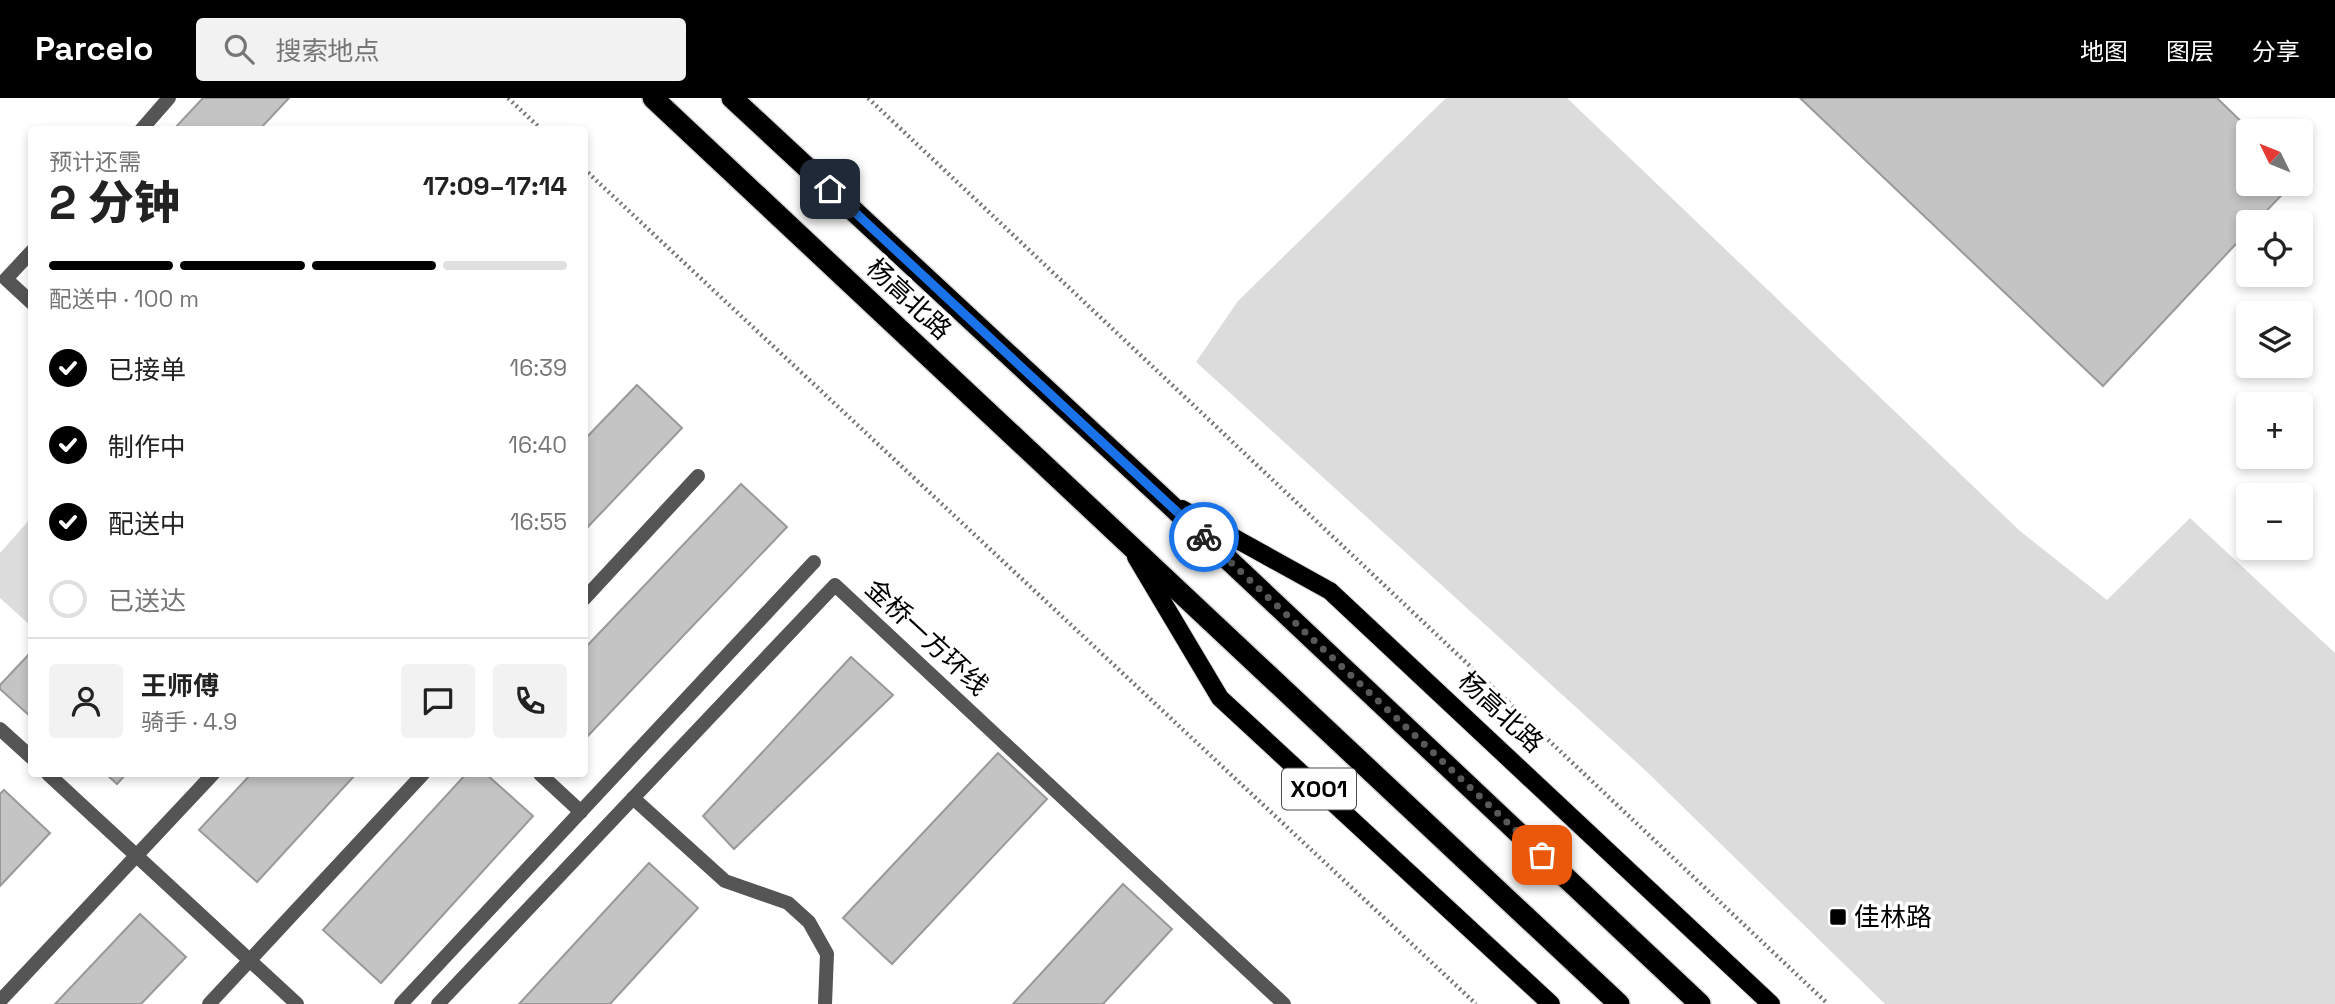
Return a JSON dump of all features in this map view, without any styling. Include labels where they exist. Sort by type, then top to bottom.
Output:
[{"type":"highway","name":"杨高北路","points":[[653,98],[1619,1004]]},
{"type":"highway","name":"杨高北路","points":[[732,98],[1700,1004]]},
{"type":"main road","name":"杨高北路","points":[[1164,500],[1330,591],[1771,1004]]},
{"type":"main road","name":"杨高北路","points":[[1127,541],[1220,698],[1551,1004]]},
{"type":"lane","points":[[144,126],[169,98]]},
{"type":"lane","points":[[28,255],[6,279],[28,299]]},
{"type":"lane","points":[[588,595],[698,476]]},
{"type":"lane","points":[[401,1004],[814,562]]},
{"type":"lane","name":"金桥一方环线","points":[[438,1004],[835,585],[1284,1004]]},
{"type":"lane","points":[[0,729],[28,754]]},
{"type":"lane","points":[[51,777],[297,1004]]},
{"type":"lane","points":[[0,1001],[210,777]]},
{"type":"lane","points":[[209,1004],[420,777]]},
{"type":"lane","points":[[543,777],[581,811]]},
{"type":"lane","points":[[633,798],[725,881],[788,903],[810,922],[827,954],[825,1004]]},
{"type":"path","points":[[508,98],[538,126]]},
{"type":"path","points":[[868,98],[1828,1004]]},
{"type":"path","points":[[588,173],[1476,1004]]},
{"type":"shaded area","points":[[1446,98],[1567,98],[2020,531],[2107,600],[2190,518],[2335,653],[2335,1004],[1885,1004],[1645,770],[1196,362],[1238,301]]},
{"type":"shaded area","points":[[28,521],[28,623],[0,598],[0,553]]},
{"type":"building","points":[[203,98],[289,98],[263,126],[177,126]]},
{"type":"building","points":[[1800,98],[2217,98],[2239,119],[2236,119],[2236,196],[2281,196],[2267,210],[2236,210],[2236,244],[2103,386]]},
{"type":"building","points":[[637,385],[682,428],[588,527],[588,436]]},
{"type":"building","points":[[741,484],[787,527],[588,736],[588,645]]},
{"type":"building","points":[[28,655],[28,714],[0,689],[0,685]]},
{"type":"building","points":[[851,657],[893,695],[734,849],[703,816]]},
{"type":"building","points":[[998,753],[1047,799],[892,964],[843,918]]},
{"type":"building","points":[[109,777],[123,777],[117,784]]},
{"type":"building","points":[[248,777],[353,777],[257,882],[199,830]]},
{"type":"building","points":[[463,777],[489,777],[533,816],[381,983],[323,930]]},
{"type":"building","points":[[4,790],[50,833],[0,886],[0,794]]},
{"type":"building","points":[[649,863],[698,908],[610,1004],[519,1004]]},
{"type":"building","points":[[1123,884],[1172,929],[1103,1004],[1013,1004]]},
{"type":"building","points":[[140,914],[186,957],[141,1004],[55,1004]]},
{"type":"way so far","points":[[1204,537],[1542,855]]},
{"type":"place","name":"佳林路","points":[[1838,917]]},
{"type":"route","points":[[830,189],[1204,537]]}]
